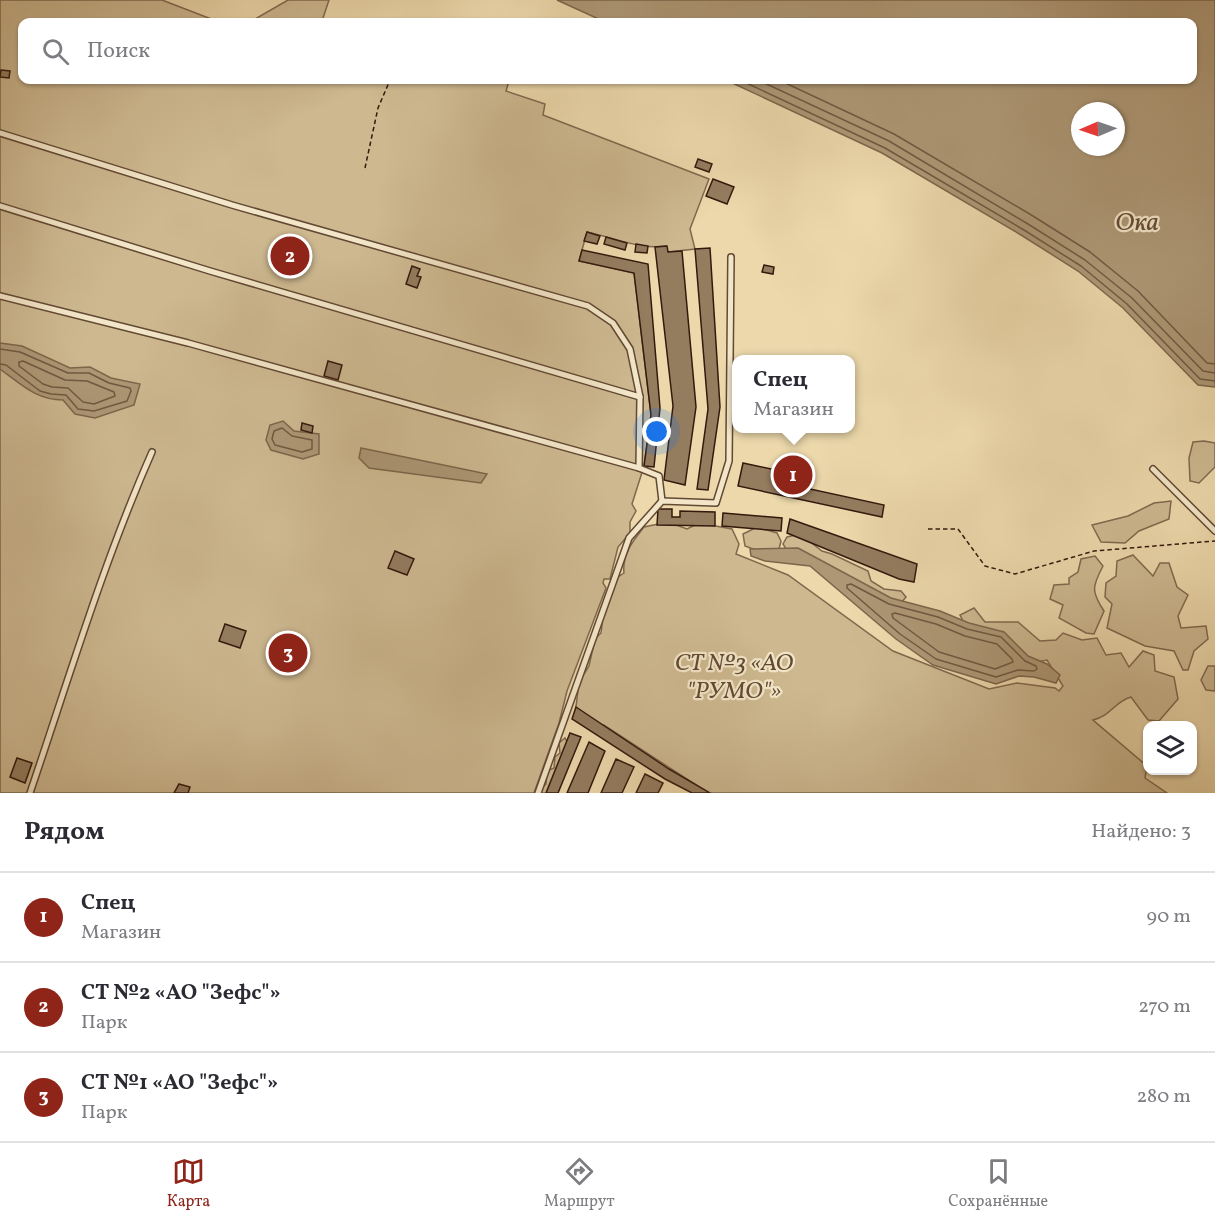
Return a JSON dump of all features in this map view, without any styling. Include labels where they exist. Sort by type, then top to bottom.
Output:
[{"type":"lane","points":[[0,133],[232,205],[588,306],[613,323],[630,349],[640,397],[639,468]]},
{"type":"lane","points":[[0,206],[210,271],[640,397]]},
{"type":"lane","points":[[662,501],[716,502],[729,461],[731,257]]},
{"type":"lane","points":[[0,296],[188,344],[639,468],[659,476],[662,501],[629,538],[538,793]]},
{"type":"lane","points":[[30,793],[106,565],[152,452]]},
{"type":"lane","points":[[1153,469],[1215,531]]},
{"type":"path","points":[[365,168],[378,108],[388,84]]},
{"type":"path","points":[[927,529],[958,530],[985,566],[1015,574],[1094,551],[1215,541]]},
{"type":"green space","points":[[0,0],[162,0],[209,18],[18,18],[18,84],[508,84],[506,91],[545,104],[543,115],[709,179],[690,229],[695,249],[668,252],[666,246],[636,245],[587,232],[579,261],[634,273],[651,415],[644,466],[632,504],[636,511],[630,522],[630,533],[618,547],[610,579],[604,579],[603,583],[606,588],[567,691],[559,723],[534,793],[0,793]]},
{"type":"green space","points":[[288,0],[329,0],[323,18],[257,18]]},
{"type":"green space","points":[[1193,442],[1215,443],[1215,467],[1199,483],[1190,481],[1189,458]]},
{"type":"green space","points":[[1171,501],[1169,519],[1139,531],[1125,543],[1101,542],[1092,525],[1128,516],[1154,503]]},
{"type":"green space","name":"СТ №3 «АО \"РУМО\"»","points":[[668,522],[687,529],[699,523],[732,529],[739,544],[736,554],[788,575],[893,651],[989,689],[1017,683],[1055,688],[1059,691],[1063,686],[1047,660],[1032,663],[966,627],[960,615],[974,608],[985,622],[1018,622],[1040,641],[1056,640],[1063,633],[1082,640],[1097,638],[1106,655],[1121,653],[1129,667],[1143,651],[1154,655],[1155,671],[1174,677],[1178,699],[1159,721],[1148,720],[1131,697],[1105,715],[1093,720],[1143,763],[1145,778],[1167,793],[696,793],[696,785],[604,725],[600,726],[576,707],[579,682],[589,666],[595,639],[601,633],[603,617],[618,577],[624,573],[629,548],[644,527]]},
{"type":"green space","points":[[757,527],[777,533],[781,541],[779,549],[761,552],[745,546],[743,534]]},
{"type":"green space","points":[[800,534],[822,551],[868,571],[871,581],[884,589],[901,591],[906,597],[900,604],[789,554],[783,544],[787,537]]},
{"type":"green space","points":[[1133,555],[1153,576],[1160,563],[1169,563],[1177,587],[1188,595],[1178,616],[1181,628],[1206,626],[1208,639],[1194,651],[1188,670],[1183,670],[1174,651],[1145,646],[1107,628],[1112,604],[1105,597],[1106,583],[1116,576],[1117,561]]},
{"type":"green space","points":[[1095,556],[1103,566],[1094,589],[1104,611],[1094,634],[1086,633],[1059,618],[1063,605],[1050,599],[1054,585],[1069,584],[1069,578],[1078,572],[1081,559]]},
{"type":"green space","points":[[1208,666],[1215,666],[1215,691],[1206,690],[1201,680]]},
{"type":"green space","points":[[565,738],[571,748],[551,793],[540,793],[546,784],[547,771],[554,768],[555,757],[560,753],[559,743]]},
{"type":"water","name":"Ока","points":[[557,0],[1215,0],[1215,387],[1198,385],[1123,308],[1078,271],[882,153],[735,84],[1197,84],[1197,18],[596,18]]},
{"type":"water","points":[[0,343],[22,346],[70,368],[90,367],[111,378],[140,384],[134,405],[95,418],[75,414],[63,400],[37,394],[0,369]]},
{"type":"water","points":[[283,421],[294,431],[319,434],[319,454],[303,459],[271,450],[266,440],[270,425]]},
{"type":"water","points":[[361,448],[487,474],[481,483],[369,468],[359,458]]},
{"type":"water","points":[[798,548],[891,598],[1004,632],[1028,656],[1047,664],[1060,675],[1056,683],[1034,677],[1019,676],[996,684],[933,665],[896,639],[810,566],[765,561],[751,556],[750,549]]},
{"type":"building","points":[[1,70],[10,71],[9,78],[0,77]]},
{"type":"building","points":[[698,159],[712,164],[709,172],[695,167]]},
{"type":"building","points":[[713,179],[734,187],[727,204],[706,196]]},
{"type":"building","points":[[587,232],[600,236],[597,244],[584,241]]},
{"type":"building","points":[[606,237],[627,243],[625,250],[604,244]]},
{"type":"building","points":[[636,244],[648,246],[647,253],[635,252]]},
{"type":"building","points":[[667,246],[668,252],[682,251],[696,407],[685,485],[664,480],[673,406],[655,247]]},
{"type":"building","points":[[710,248],[720,407],[708,490],[697,489],[708,409],[695,249]]},
{"type":"building","points":[[582,250],[648,264],[660,408],[654,467],[644,466],[651,415],[634,273],[579,261]]},
{"type":"building","points":[[764,265],[774,267],[773,274],[762,272]]},
{"type":"building","points":[[412,266],[420,269],[417,276],[421,277],[417,288],[406,284]]},
{"type":"building","points":[[328,361],[342,365],[338,380],[324,376]]},
{"type":"building","points":[[302,423],[313,426],[312,433],[301,430]]},
{"type":"building","points":[[743,463],[813,478],[810,489],[884,505],[882,517],[738,486]]},
{"type":"building","points":[[658,509],[672,509],[672,517],[680,517],[680,511],[715,512],[715,526],[657,525]]},
{"type":"building","points":[[723,513],[782,518],[781,531],[722,526]]},
{"type":"building","points":[[790,519],[917,564],[914,582],[899,579],[787,533]]},
{"type":"building","points":[[395,551],[414,559],[407,575],[388,568]]},
{"type":"building","points":[[225,624],[246,631],[240,648],[219,641]]},
{"type":"building","points":[[576,707],[669,769],[710,793],[692,793],[665,779],[572,719]]},
{"type":"building","points":[[570,733],[581,737],[558,793],[546,793]]},
{"type":"building","points":[[589,742],[605,751],[588,793],[567,793]]},
{"type":"building","points":[[17,758],[32,763],[25,783],[10,777]]},
{"type":"building","points":[[616,759],[634,767],[622,793],[601,793]]},
{"type":"building","points":[[645,774],[663,783],[658,793],[636,793]]},
{"type":"building","points":[[179,784],[190,787],[188,793],[174,793]]},
{"type":"place","name":"СТ №2 «АО \"Зефс\"»","points":[[290,256]]},
{"type":"place","name":"Спец","points":[[793,475]]},
{"type":"place","name":"СТ №1 «АО \"Зефс\"»","points":[[288,653]]}]
